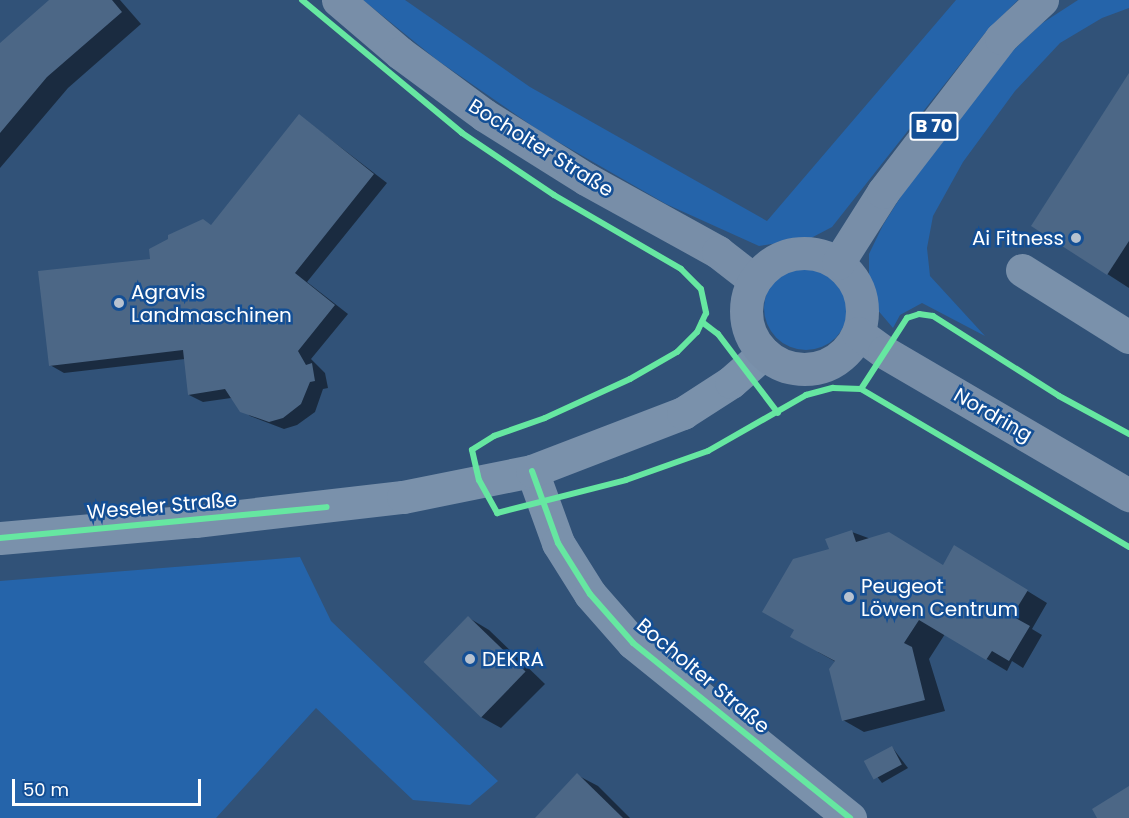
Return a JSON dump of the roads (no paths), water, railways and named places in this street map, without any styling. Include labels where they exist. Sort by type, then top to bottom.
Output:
[{"type":"main road","name":"Bocholter Straße","points":[[338,0],[400,53],[484,115],[586,179],[718,252],[754,280]]},
{"type":"main road","name":"B 70","points":[[838,263],[883,192],[1001,38],[1042,0]]},
{"type":"main road","points":[[802,252],[838,263],[860,294],[862,314],[858,333],[849,349],[834,361],[817,368],[798,369],[780,364],[764,353],[752,338],[746,319],[747,299],[754,280],[767,266],[783,256],[802,252]]},
{"type":"main road","name":"Nordring","points":[[858,333],[884,352],[1129,495]]},
{"type":"street","points":[[1022,270],[1129,337]]},
{"type":"street","name":"Weseler Straße","points":[[0,538],[359,503],[532,471],[683,413],[731,382],[764,353]]},
{"type":"street","name":"Bocholter Straße","points":[[532,471],[558,543],[590,594],[633,643],[850,818]]},
{"type":"place","name":"Ai Fitness","points":[[1076,238]]},
{"type":"place","name":"Agravis Landmaschinen","points":[[119,303]]},
{"type":"place","name":"Peugeot Löwen Centrum","points":[[849,597]]},
{"type":"place","name":"DEKRA","points":[[470,659]]}]
